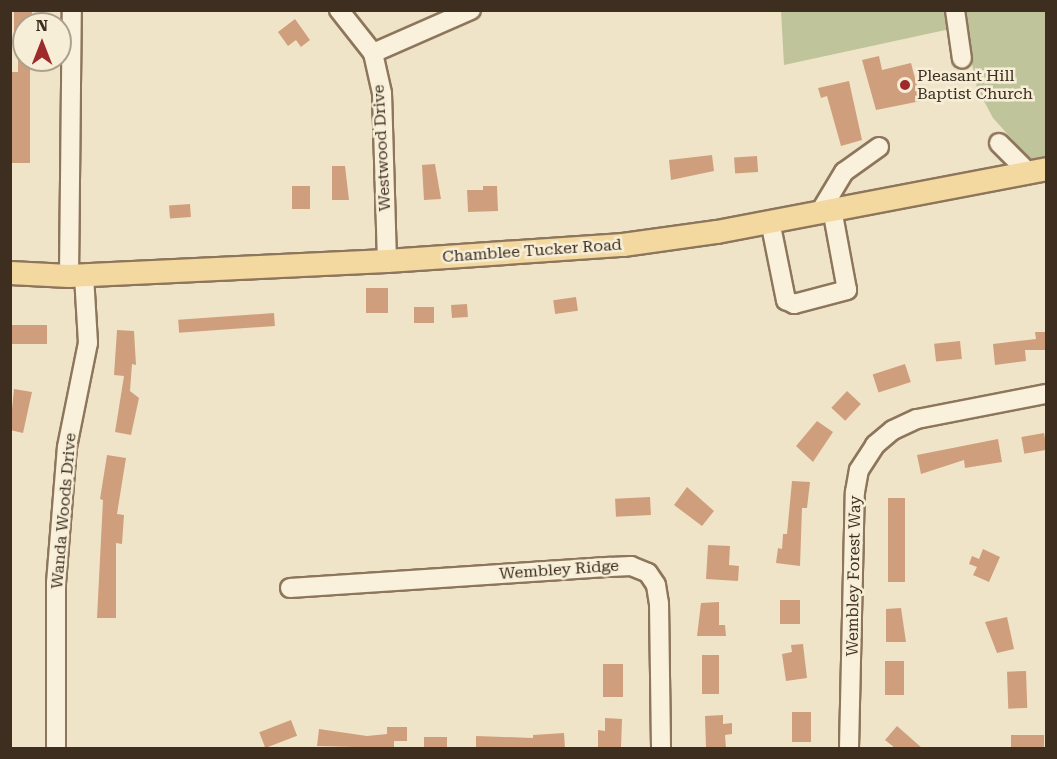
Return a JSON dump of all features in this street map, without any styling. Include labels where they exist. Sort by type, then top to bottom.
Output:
[{"type":"main road","name":"Chamblee Tucker Road","points":[[10,273],[76,275],[387,261],[623,244],[770,221],[1037,171]]},
{"type":"street","name":"Wanda Woods Drive","points":[[56,748],[56,583],[67,447],[87,344],[76,275],[72,10]]},
{"type":"street","name":"Westwood Drive","points":[[339,10],[373,53],[382,93],[387,261]]},
{"type":"street","points":[[373,53],[471,10]]},
{"type":"street","points":[[955,10],[962,58]]},
{"type":"street","points":[[999,142],[1037,171]]},
{"type":"street","points":[[770,221],[786,300],[794,304],[847,290],[826,210],[844,172],[879,147]]},
{"type":"street","name":"Wembley Forest Way","points":[[849,748],[855,492],[859,470],[875,446],[893,430],[917,419],[1047,394]]},
{"type":"street","name":"Wembley Ridge","points":[[290,588],[610,567],[648,573],[656,585],[660,603],[661,748]]},
{"type":"green space","points":[[781,11],[1046,11],[1046,156],[1030,159],[993,118],[977,88],[964,26],[784,65]]},
{"type":"building","points":[[14,10],[32,10],[32,12],[14,12]]},
{"type":"building","points":[[295,19],[310,40],[301,47],[296,40],[288,46],[278,32]]},
{"type":"building","points":[[879,56],[882,70],[911,63],[921,101],[876,110],[862,60]]},
{"type":"building","points":[[12,72],[30,72],[30,163],[11,163]]},
{"type":"building","points":[[849,81],[862,140],[841,146],[827,96],[821,98],[818,88]]},
{"type":"building","points":[[712,155],[714,171],[671,180],[669,160]]},
{"type":"building","points":[[757,156],[758,172],[735,174],[734,158]]},
{"type":"building","points":[[435,164],[441,199],[424,200],[422,165]]},
{"type":"building","points":[[332,166],[345,166],[349,200],[332,200]]},
{"type":"building","points":[[292,186],[310,186],[310,209],[292,209]]},
{"type":"building","points":[[483,186],[497,186],[498,211],[468,212],[467,190],[483,190]]},
{"type":"building","points":[[190,204],[191,217],[170,218],[169,205]]},
{"type":"building","points":[[366,288],[388,288],[388,313],[366,313]]},
{"type":"building","points":[[576,297],[578,311],[555,314],[553,300]]},
{"type":"building","points":[[467,304],[468,317],[452,318],[451,305]]},
{"type":"building","points":[[414,307],[434,307],[434,323],[414,323]]},
{"type":"building","points":[[274,313],[275,326],[179,333],[178,320]]},
{"type":"building","points":[[10,325],[47,325],[47,344],[10,344]]},
{"type":"building","points":[[117,330],[134,331],[136,365],[132,364],[130,391],[139,398],[131,435],[115,432],[124,376],[114,375]]},
{"type":"building","points":[[1035,332],[1047,332],[1047,350],[1025,350],[1026,361],[995,365],[993,344],[1036,339]]},
{"type":"building","points":[[960,341],[962,359],[936,362],[934,344]]},
{"type":"building","points":[[905,364],[911,382],[879,393],[873,375]]},
{"type":"building","points":[[14,389],[32,392],[23,433],[10,430]]},
{"type":"building","points":[[847,391],[861,404],[845,421],[831,408]]},
{"type":"building","points":[[817,421],[833,432],[813,462],[796,446]]},
{"type":"building","points":[[1044,433],[1046,450],[1024,454],[1021,437]]},
{"type":"building","points":[[998,439],[1002,462],[965,468],[964,460],[921,474],[917,455]]},
{"type":"building","points":[[107,455],[126,458],[117,514],[124,515],[122,544],[116,543],[116,618],[97,618],[103,500],[100,499]]},
{"type":"building","points":[[792,481],[810,482],[807,508],[802,508],[800,566],[776,563],[778,548],[782,549],[783,534],[787,534]]},
{"type":"building","points":[[687,487],[714,511],[702,526],[674,505]]},
{"type":"building","points":[[650,497],[651,515],[616,517],[615,499]]},
{"type":"building","points":[[888,498],[905,498],[905,582],[888,582]]},
{"type":"building","points":[[708,545],[730,546],[729,565],[739,566],[738,581],[706,579]]},
{"type":"building","points":[[983,549],[1000,557],[989,582],[973,575],[977,567],[969,564],[972,556],[979,559]]},
{"type":"building","points":[[780,600],[800,600],[800,624],[780,624]]},
{"type":"building","points":[[719,602],[719,625],[725,625],[726,636],[697,636],[701,603]]},
{"type":"building","points":[[901,608],[906,642],[886,642],[886,609]]},
{"type":"building","points":[[1007,617],[1014,649],[997,653],[985,622]]},
{"type":"building","points":[[803,644],[807,678],[786,681],[782,654],[792,652],[791,645]]},
{"type":"building","points":[[702,655],[719,655],[719,694],[702,694]]},
{"type":"building","points":[[885,661],[904,661],[904,695],[885,695]]},
{"type":"building","points":[[603,664],[623,664],[623,697],[603,697]]},
{"type":"building","points":[[1026,671],[1027,708],[1008,709],[1007,672]]},
{"type":"building","points":[[792,712],[811,712],[811,742],[792,742]]},
{"type":"building","points":[[723,715],[723,724],[732,723],[732,734],[725,735],[726,748],[706,748],[705,716]]},
{"type":"building","points":[[605,718],[622,719],[621,748],[598,748],[598,730],[605,731]]},
{"type":"building","points":[[291,720],[297,736],[265,748],[259,732]]},
{"type":"building","points":[[897,726],[922,748],[895,748],[885,740]]},
{"type":"building","points":[[387,727],[407,727],[407,741],[394,741],[394,748],[317,746],[319,729],[367,736],[387,734]]},
{"type":"building","points":[[564,733],[565,748],[476,748],[476,736],[533,738],[533,735]]},
{"type":"building","points":[[1011,735],[1044,735],[1044,748],[1011,748]]},
{"type":"building","points":[[424,737],[447,737],[447,748],[424,748]]},
{"type":"place","name":"Pleasant Hill Baptist Church","points":[[905,85]]}]
